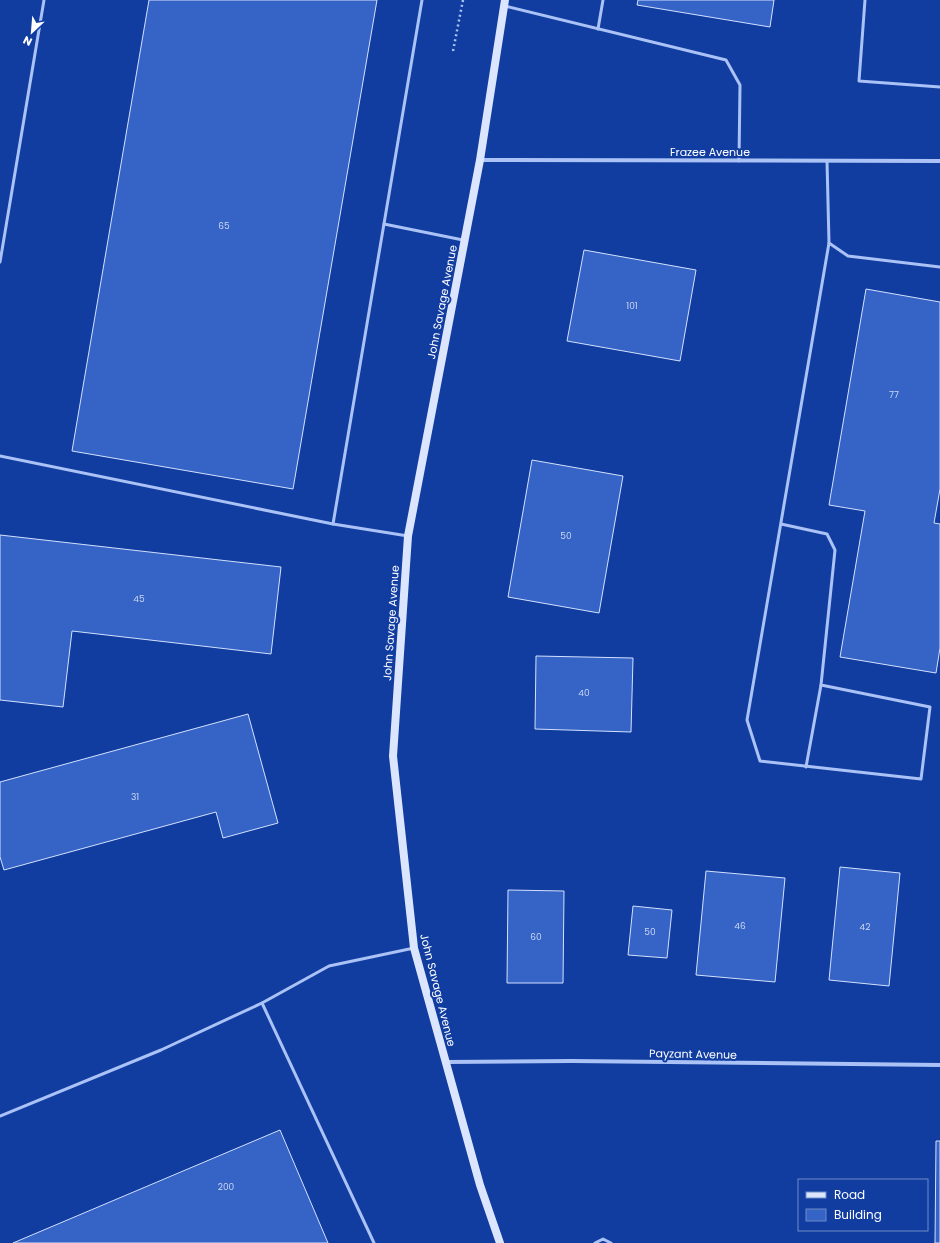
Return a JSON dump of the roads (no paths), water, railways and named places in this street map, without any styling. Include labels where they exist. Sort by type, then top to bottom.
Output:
[{"type":"main road","name":"John Savage Avenue","points":[[500,1243],[480,1185],[414,948],[392,756],[408,536],[480,160],[504,3]]},
{"type":"street","name":"Frazee Avenue","points":[[480,160],[940,161]]},
{"type":"street","name":"Payzant Avenue","points":[[446,1062],[572,1061],[940,1065]]},
{"type":"lane","points":[[0,262],[44,0]]},
{"type":"lane","points":[[333,524],[422,0]]},
{"type":"lane","points":[[598,29],[603,0]]},
{"type":"lane","points":[[865,0],[859,81],[940,87]]},
{"type":"lane","points":[[504,3],[598,29],[726,60],[740,85],[739,161]]},
{"type":"lane","points":[[821,685],[930,707],[921,779],[760,761],[747,720],[828,243],[827,161]]},
{"type":"lane","points":[[384,224],[465,241]]},
{"type":"lane","points":[[828,243],[848,256],[940,267]]},
{"type":"lane","points":[[0,456],[333,524],[408,536]]},
{"type":"lane","points":[[781,524],[827,534],[835,550],[821,685],[806,766]]},
{"type":"lane","points":[[0,1116],[161,1050],[262,1003],[329,966],[414,948]]},
{"type":"lane","points":[[262,1003],[374,1243]]},
{"type":"lane","points":[[595,1243],[604,1239],[611,1243]]}]
